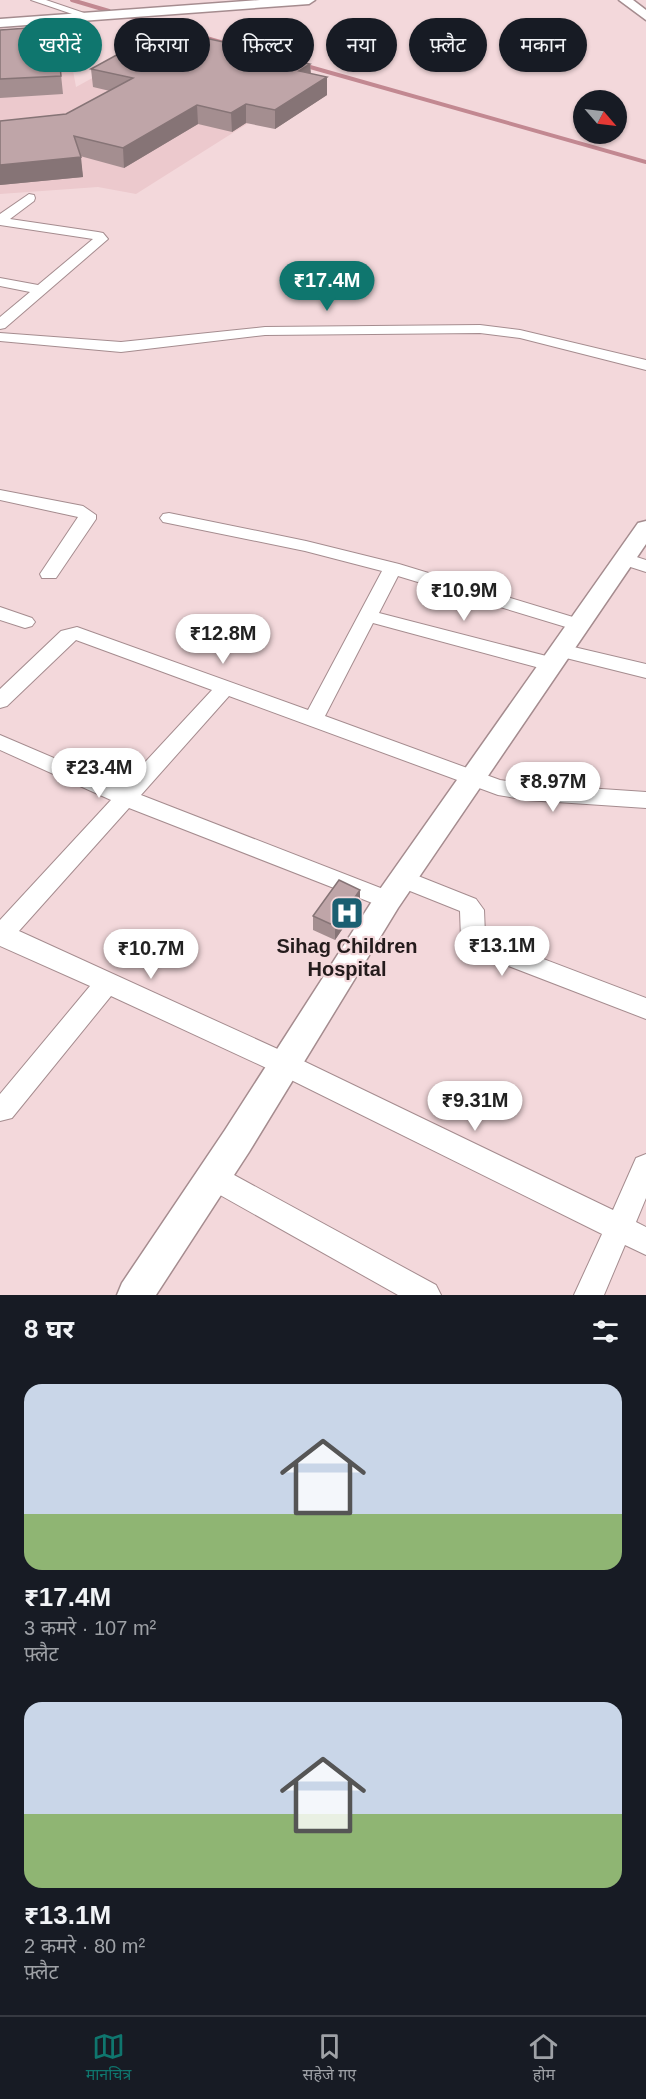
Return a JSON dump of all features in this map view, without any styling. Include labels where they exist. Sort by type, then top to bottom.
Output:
[{"type":"street","points":[[36,0],[88,16]]},
{"type":"street","points":[[0,23],[309,0]]},
{"type":"street","points":[[625,0],[646,16]]},
{"type":"street","points":[[0,220],[29,198]]},
{"type":"street","points":[[0,220],[101,238],[0,325]]},
{"type":"street","points":[[0,282],[42,290]]},
{"type":"street","points":[[0,337],[121,347],[265,331],[480,329],[520,334],[646,365]]},
{"type":"street","points":[[0,495],[77,510],[87,515],[87,519],[49,574]]},
{"type":"street","points":[[169,518],[306,546],[393,568],[579,625]]},
{"type":"street","points":[[135,1295],[214,1177],[396,890],[579,625],[635,563],[646,528]]},
{"type":"street","points":[[313,719],[393,568]]},
{"type":"street","points":[[0,613],[25,622]]},
{"type":"street","points":[[368,616],[556,657],[646,671]]},
{"type":"street","points":[[0,701],[63,639],[77,633],[498,787],[527,792],[645,798]]},
{"type":"street","points":[[226,687],[1,935],[284,1064],[646,1241]]},
{"type":"street","points":[[0,742],[127,798],[396,890],[468,905],[472,910],[473,939],[480,945],[646,1009]]},
{"type":"street","points":[[3,1110],[107,983]]},
{"type":"street","points":[[589,1295],[646,1167]]},
{"type":"street","points":[[214,1177],[426,1295]]},
{"type":"shaded area","points":[[18,30],[18,72],[73,72],[76,87],[114,66],[114,72],[210,72],[210,50],[222,53],[222,72],[292,72],[318,79],[136,194],[98,187],[0,194],[0,31]]},
{"type":"building","points":[[18,29],[18,72],[61,72],[61,76],[0,79],[0,30]]},
{"type":"building","points":[[210,39],[222,42],[222,72],[304,72],[327,77],[275,110],[246,104],[231,113],[197,105],[123,148],[74,136],[81,157],[0,165],[0,121],[66,114],[133,78],[102,71],[102,63],[114,56],[114,72],[210,72]]},
{"type":"building","points":[[339,880],[360,890],[335,926],[313,916]]},
{"type":"waterway","points":[[72,0],[109,11]]},
{"type":"waterway","points":[[129,16],[222,42]]},
{"type":"waterway","points":[[314,68],[646,162]]},
{"type":"place","name":"Sihag Children Hospital","points":[[347,913]]}]
